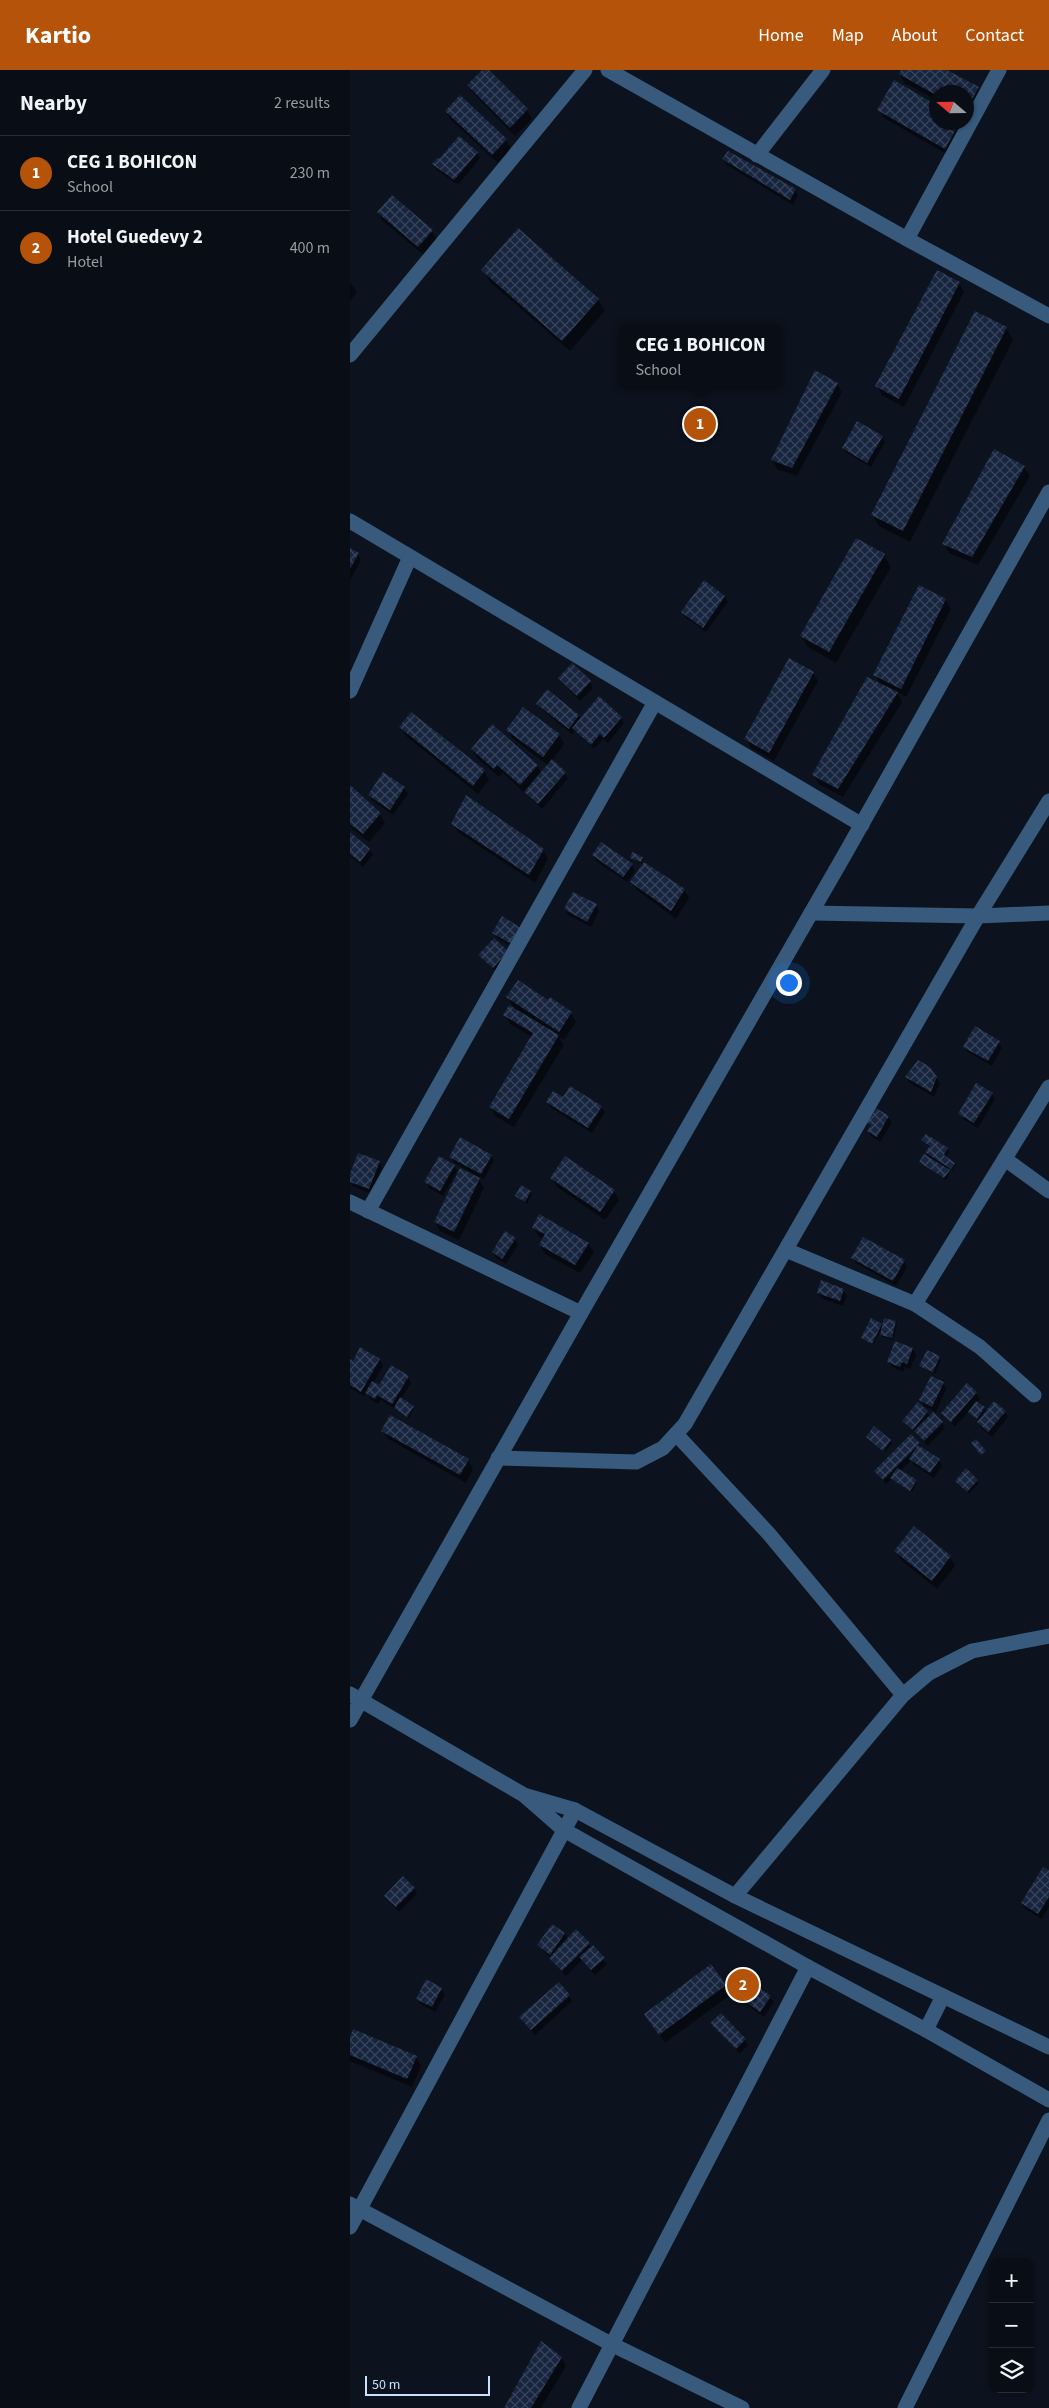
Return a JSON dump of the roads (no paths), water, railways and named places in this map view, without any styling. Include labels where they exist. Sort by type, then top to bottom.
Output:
[{"type":"street","points":[[350,355],[585,70]]},
{"type":"street","points":[[608,70],[907,239],[1049,316]]},
{"type":"street","points":[[757,155],[823,70]]},
{"type":"street","points":[[907,239],[999,70]]},
{"type":"street","points":[[350,1720],[356,1696],[498,1458],[862,825],[1049,492]]},
{"type":"street","points":[[350,521],[862,825]]},
{"type":"street","points":[[350,691],[410,557]]},
{"type":"street","points":[[368,1211],[655,702]]},
{"type":"street","points":[[498,1458],[636,1462],[663,1448],[685,1424],[978,916],[1049,801]]},
{"type":"street","points":[[811,913],[978,916],[1049,914]]},
{"type":"street","points":[[915,1304],[1049,1087]]},
{"type":"street","points":[[1005,1159],[1049,1191]]},
{"type":"street","points":[[350,1202],[580,1313]]},
{"type":"street","points":[[786,1250],[915,1304],[980,1347],[1034,1395]]},
{"type":"street","points":[[676,1434],[769,1534],[902,1695]]},
{"type":"street","points":[[735,1896],[902,1695],[929,1674],[972,1651],[1049,1636]]},
{"type":"street","points":[[356,1696],[524,1795],[564,1830],[1049,2100]]},
{"type":"street","points":[[524,1795],[574,1810],[735,1896],[1049,2046]]},
{"type":"street","points":[[350,2227],[355,2207],[574,1810]]},
{"type":"street","points":[[580,2408],[611,2344],[808,1967]]},
{"type":"street","points":[[926,2030],[944,1996]]},
{"type":"street","points":[[905,2408],[1049,2120]]},
{"type":"street","points":[[355,2207],[611,2344],[742,2408]]},
{"type":"place","name":"CEG 1 BOHICON","points":[[700,424]]},
{"type":"place","name":"Hotel Guedevy 2","points":[[743,1985]]}]
